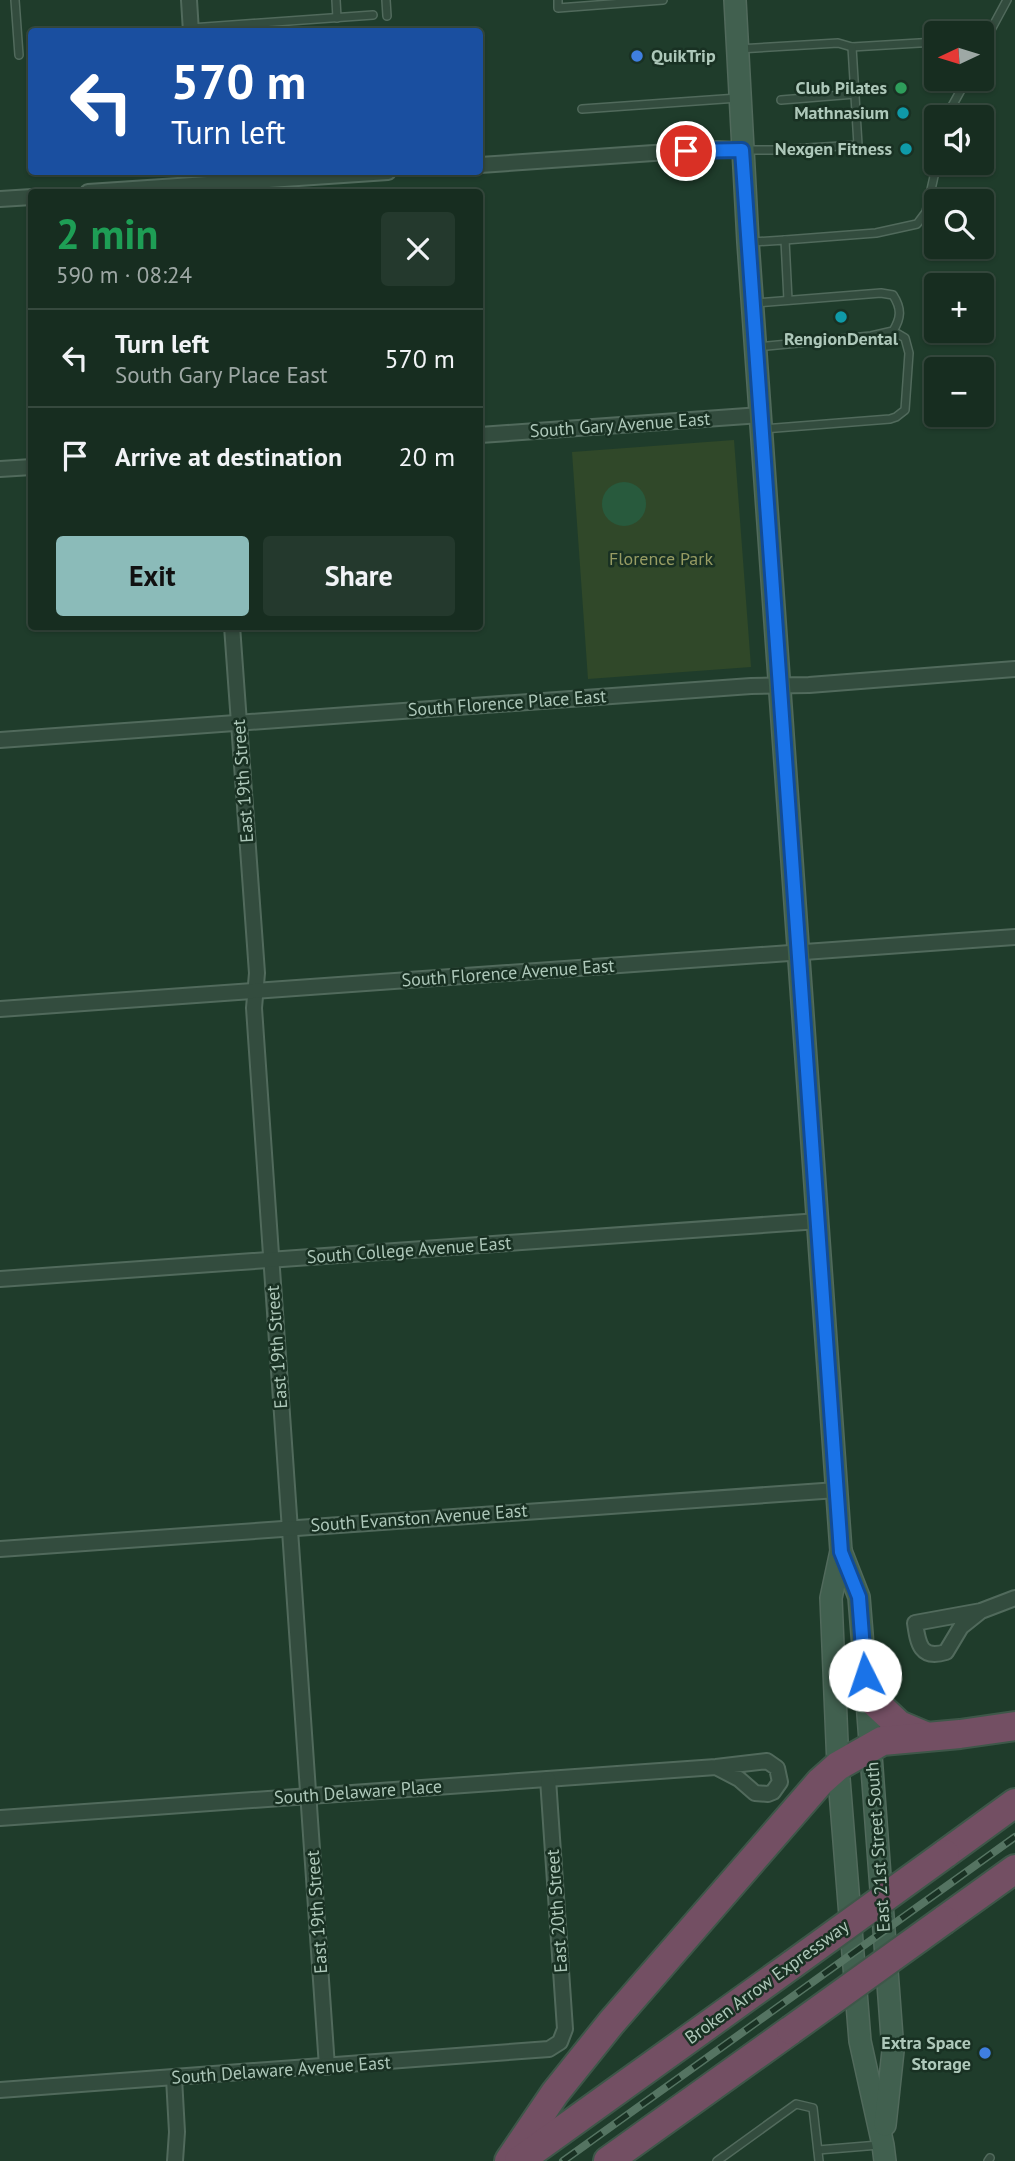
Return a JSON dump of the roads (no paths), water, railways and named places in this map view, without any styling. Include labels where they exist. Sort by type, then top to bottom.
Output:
[{"type":"highway","points":[[867,1695],[899,1725],[925,1736]]},
{"type":"highway","points":[[509,2161],[555,2093],[611,2023],[820,1782],[838,1766],[882,1741],[1015,1726]]},
{"type":"highway","name":"Broken Arrow Expressway","points":[[519,2161],[1015,1803]]},
{"type":"highway","points":[[608,2161],[1015,1869]]},
{"type":"main road","name":"East 21st Street South","points":[[734,0],[752,303],[841,1552],[831,1598],[838,1766],[860,2041],[884,2153]]},
{"type":"main road","name":"East 21st Street South","points":[[841,1552],[859,1597],[893,2052],[884,2153]]},
{"type":"street","points":[[188,0],[191,28]]},
{"type":"street","points":[[483,165],[712,149],[742,150]]},
{"type":"street","points":[[126,189],[337,175]]},
{"type":"street","points":[[0,199],[28,197]]},
{"type":"street","name":"South Gary Avenue East","points":[[483,435],[762,422]]},
{"type":"street","points":[[0,469],[28,467]]},
{"type":"street","name":"East 19th Street","points":[[232,630],[257,973],[254,1008],[327,2067]]},
{"type":"street","name":"South Florence Place East","points":[[0,740],[1015,669]]},
{"type":"street","name":"South Florence Avenue East","points":[[0,1009],[1015,937]]},
{"type":"street","name":"South College Avenue East","points":[[0,1279],[819,1221]]},
{"type":"street","name":"South Evanston Avenue East","points":[[0,1549],[837,1490]]},
{"type":"street","points":[[981,1611],[1015,1598]]},
{"type":"street","name":"South Delaware Place","points":[[0,1818],[716,1767]]},
{"type":"street","name":"East 20th Street","points":[[548,1779],[565,2029],[560,2042]]},
{"type":"street","name":"South Delaware Avenue East","points":[[0,2090],[536,2052],[549,2049],[560,2042]]},
{"type":"street","points":[[174,2078],[177,2132],[174,2161]]},
{"type":"lane","points":[[15,0],[19,55]]},
{"type":"lane","points":[[336,0],[337,18]]},
{"type":"lane","points":[[386,0],[387,16]]},
{"type":"lane","points":[[558,0],[558,8],[598,2],[663,0]]},
{"type":"lane","points":[[994,22],[1007,0]]},
{"type":"lane","points":[[215,28],[373,15]]},
{"type":"lane","points":[[738,49],[838,43],[852,47],[924,43]]},
{"type":"lane","points":[[742,150],[858,145],[852,47]]},
{"type":"lane","points":[[781,100],[855,94]]},
{"type":"lane","points":[[582,108],[741,97]]},
{"type":"lane","points":[[748,242],[876,233],[917,224],[926,212],[934,175]]},
{"type":"lane","points":[[785,240],[788,300]]},
{"type":"lane","points":[[752,303],[881,293],[893,295],[899,304],[900,314],[893,331]]},
{"type":"lane","points":[[757,347],[871,336],[893,331],[905,338],[909,353],[905,410],[901,414],[890,419],[762,422]]},
{"type":"lane","points":[[717,2161],[796,2104],[813,2108],[819,2161]]},
{"type":"lane","points":[[818,2150],[884,2153]]},
{"type":"railway","points":[[563,2161],[1015,1837]]},
{"type":"place","name":"QuikTrip","points":[[637,56]]},
{"type":"place","name":"Club Pilates","points":[[901,88]]},
{"type":"place","name":"Mathnasium","points":[[903,113]]},
{"type":"place","name":"Nexgen Fitness","points":[[906,149]]},
{"type":"place","name":"RengionDental","points":[[841,317]]},
{"type":"place","name":"Extra Space Storage","points":[[985,2053]]},
{"type":"park label","name":"Florence Park","points":[[661,559]]}]
